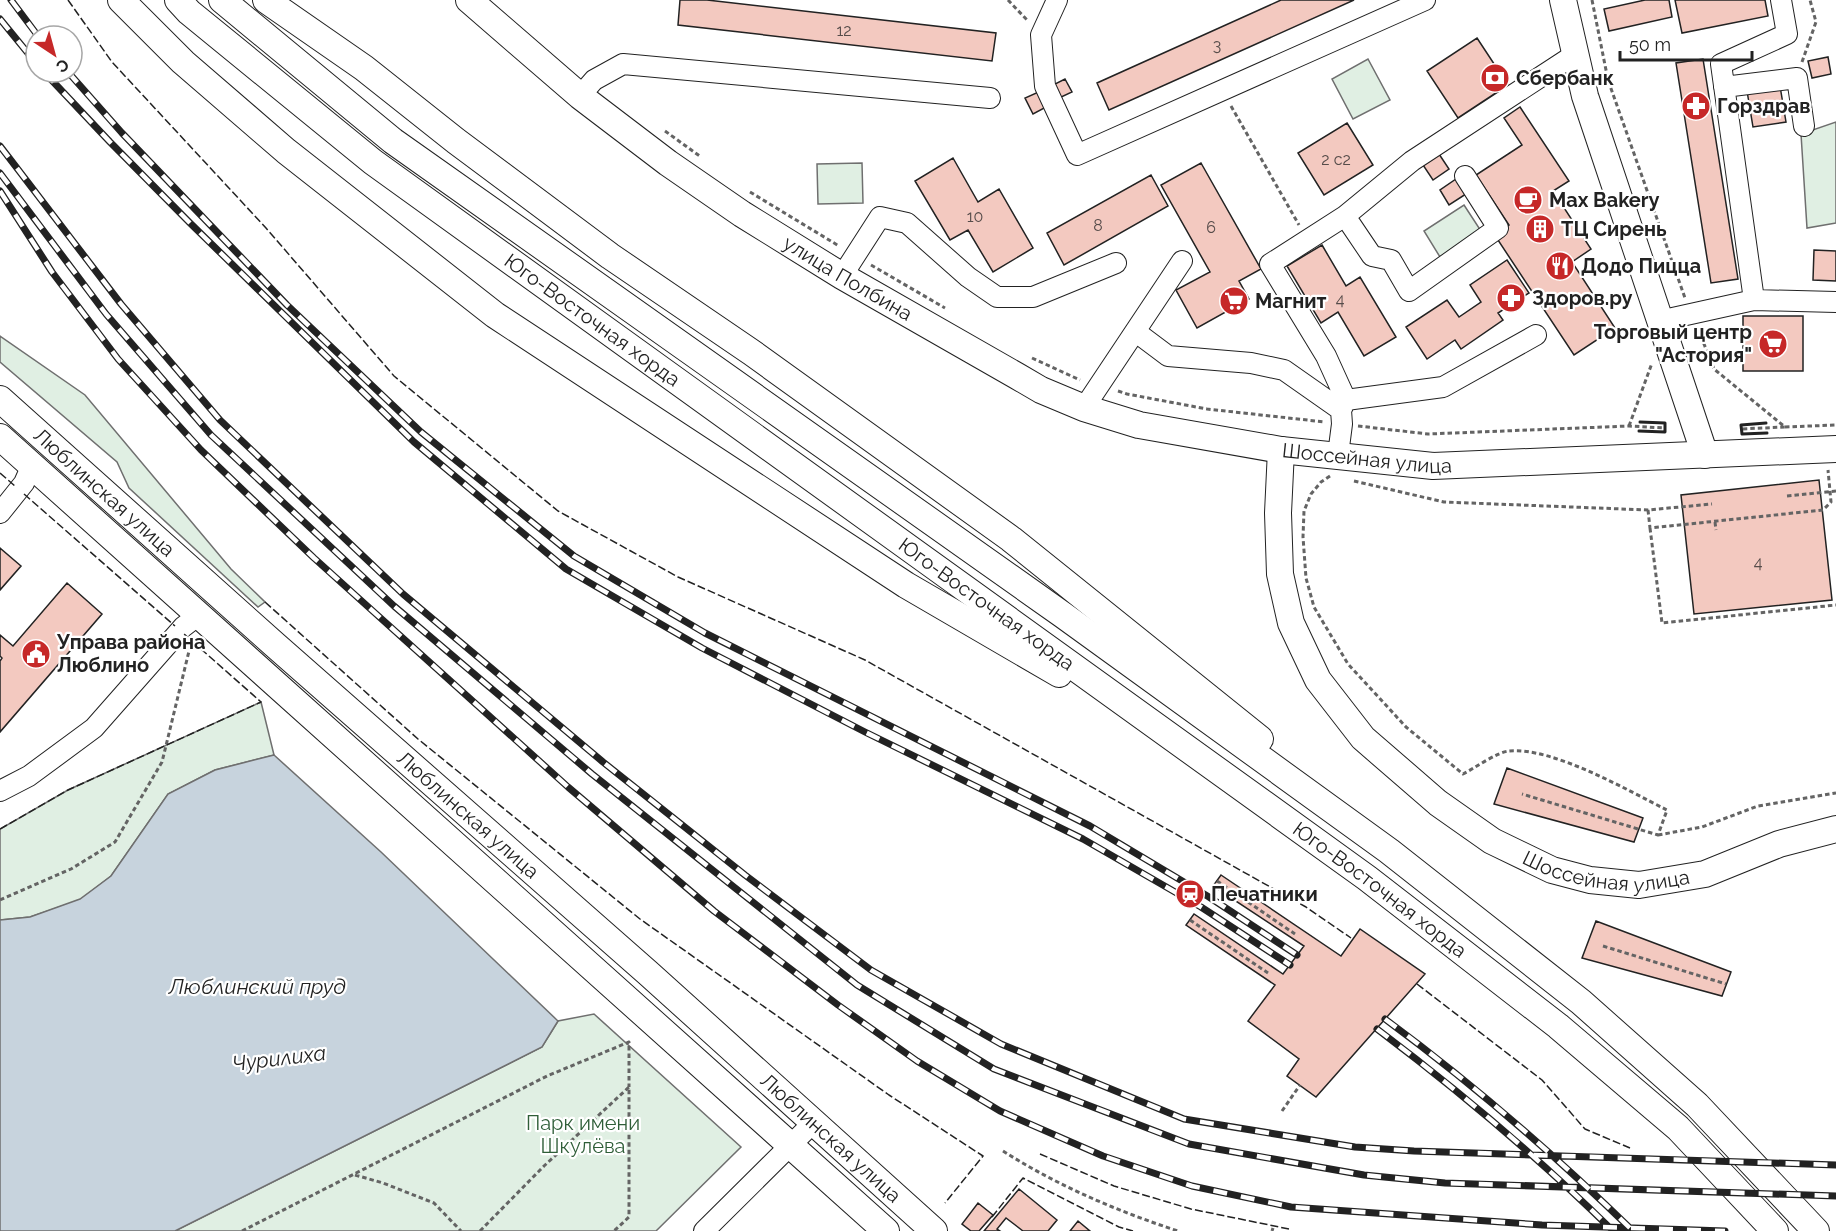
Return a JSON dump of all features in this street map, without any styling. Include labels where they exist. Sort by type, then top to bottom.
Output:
[{"type":"main road","points":[[121,0],[183,62],[286,151],[495,315],[906,585],[1178,744]]},
{"type":"main road","name":"Юго-Восточная хорда","points":[[178,0],[189,12],[373,162],[1367,878],[1558,1026],[1678,1128],[1775,1231]]},
{"type":"main road","name":"Юго-Восточная хорда","points":[[222,0],[393,141],[1054,609],[1389,851],[1581,1002],[1697,1105],[1816,1231]]},
{"type":"main road","points":[[266,0],[364,68],[456,141],[610,256],[751,352],[1011,539],[1239,721],[1389,851]]},
{"type":"main road","name":"улица Полбина","points":[[469,0],[580,96],[668,164],[742,214],[848,265],[1025,381],[1084,408],[1139,425],[1281,450]]},
{"type":"main road","points":[[1563,0],[1585,96],[1705,455]]},
{"type":"main road","name":"Люблинская улица","points":[[0,399],[283,653],[648,973],[934,1231]]},
{"type":"main road","name":"Люблинская улица","points":[[0,437],[200,614],[827,1179],[874,1230]]},
{"type":"main road","name":"Шоссейная улица","points":[[1836,449],[1433,465],[1335,465],[1281,450],[1278,513],[1280,574],[1291,623],[1318,680],[1363,738],[1438,803],[1492,841],[1551,870],[1590,880],[1640,885],[1705,874],[1779,844],[1836,829]]},
{"type":"street","points":[[1057,0],[1041,35],[1045,86],[1077,156],[1425,0]]},
{"type":"street","points":[[1754,300],[1721,64],[1787,34],[1781,0]]},
{"type":"street","points":[[1335,465],[1343,411],[1326,356],[1270,264],[1345,216],[1412,161],[1574,55]]},
{"type":"street","points":[[580,96],[594,80],[623,64],[990,98]]},
{"type":"street","points":[[1724,87],[1797,78],[1804,126]]},
{"type":"street","points":[[1345,216],[1372,256],[1391,260],[1409,291],[1498,228],[1465,176]]},
{"type":"street","points":[[848,265],[880,217],[907,223],[968,277],[997,297],[1033,297],[1116,263]]},
{"type":"street","points":[[1084,408],[1182,261]]},
{"type":"street","points":[[1659,321],[1754,300],[1836,302]]},
{"type":"street","points":[[1136,332],[1167,356],[1251,363],[1284,370],[1343,411],[1443,387],[1536,335]]},
{"type":"street","points":[[0,513],[24,483],[32,465]]},
{"type":"street","points":[[0,791],[29,776],[94,728],[183,627],[200,614]]},
{"type":"street","points":[[704,1231],[813,1123]]},
{"type":"path","points":[[1008,0],[1041,35]]},
{"type":"path","points":[[1592,0],[1608,80],[1691,314],[1714,369],[1785,427]]},
{"type":"path","points":[[1797,78],[1816,22],[1810,0]]},
{"type":"path","points":[[1222,91],[1307,240]]},
{"type":"path","points":[[661,129],[709,163]]},
{"type":"path","points":[[747,190],[848,265],[952,312]]},
{"type":"path","points":[[1027,356],[1078,379],[1101,384],[1127,394],[1207,409],[1343,411],[1428,434],[1629,426],[1665,428]]},
{"type":"path","points":[[1741,429],[1836,425]]},
{"type":"path","points":[[1335,465],[1311,494],[1304,511],[1303,537],[1306,578],[1314,607],[1348,664],[1406,727],[1463,774],[1507,751],[1543,753],[1607,780],[1667,810],[1658,835]]},
{"type":"path","points":[[1354,481],[1444,502],[1648,510],[1712,504]]},
{"type":"path","points":[[1787,496],[1836,491]]},
{"type":"path","points":[[1650,528],[1823,510],[1831,502],[1830,492]]},
{"type":"path","points":[[1648,510],[1662,623],[1836,605]]},
{"type":"path","points":[[1758,517],[1759,524]]},
{"type":"path","points":[[1715,522],[1716,530]]},
{"type":"path","points":[[0,900],[71,869],[115,842],[162,762],[190,648]]},
{"type":"path","points":[[1522,794],[1658,835],[1702,827],[1758,806],[1836,793]]},
{"type":"path","points":[[1217,881],[1294,933]]},
{"type":"path","points":[[1190,920],[1268,973]]},
{"type":"path","points":[[1603,946],[1726,984]]},
{"type":"path","points":[[242,1231],[547,1077],[629,1042],[629,1216],[614,1231]]},
{"type":"path","points":[[1282,1111],[1300,1085]]},
{"type":"path","points":[[480,1231],[544,1166],[629,1087]]},
{"type":"path","points":[[1003,1152],[1034,1171],[1126,1214],[1178,1231]]},
{"type":"path","points":[[354,1174],[434,1203],[461,1231]]},
{"type":"green space","points":[[1368,59],[1390,100],[1353,119],[1332,79]]},
{"type":"green space","points":[[1836,122],[1836,223],[1807,228],[1801,134]]},
{"type":"green space","points":[[862,163],[863,203],[818,204],[817,164]]},
{"type":"green space","points":[[1464,205],[1481,231],[1440,257],[1424,231]]},
{"type":"green space","points":[[0,336],[85,395],[231,569],[265,602],[258,607],[129,488],[117,462],[0,362]]},
{"type":"green space","points":[[261,702],[274,755],[215,770],[168,794],[111,876],[80,900],[30,917],[0,920],[0,829],[68,790]]},
{"type":"green space","name":"Парк имени Шкулёва","points":[[594,1014],[741,1147],[656,1231],[175,1231],[542,1047],[558,1021]]},
{"type":"water","name":"Люблинский пруд","points":[[274,755],[381,852],[558,1021],[542,1047],[175,1231],[0,1231],[0,920],[30,917],[80,899],[111,876],[168,794],[215,770]]},
{"type":"building","points":[[680,0],[707,0],[996,33],[992,61],[678,25]]},
{"type":"building","points":[[1281,0],[1354,0],[1109,110],[1097,83]]},
{"type":"building","points":[[1645,0],[1669,0],[1672,17],[1609,31],[1604,9]]},
{"type":"building","points":[[1675,0],[1765,0],[1768,16],[1682,33]]},
{"type":"building","points":[[1477,38],[1508,85],[1458,118],[1427,71]]},
{"type":"building","points":[[1828,57],[1831,74],[1812,78],[1808,61]]},
{"type":"building","points":[[1703,59],[1738,279],[1711,283],[1676,63]]},
{"type":"building","points":[[1065,79],[1072,92],[1057,99],[1051,86]]},
{"type":"building","points":[[1780,86],[1786,122],[1753,127],[1747,91]]},
{"type":"building","points":[[1043,90],[1050,105],[1033,114],[1025,98]]},
{"type":"building","name":"ТЦ Сирень","points":[[1520,107],[1569,181],[1553,191],[1591,249],[1572,262],[1615,328],[1574,355],[1494,234],[1509,225],[1476,175],[1522,145],[1504,118]]},
{"type":"building","points":[[1347,123],[1373,165],[1324,195],[1298,153]]},
{"type":"building","points":[[1439,154],[1449,169],[1433,180],[1423,165]]},
{"type":"building","points":[[953,158],[978,202],[999,189],[1033,248],[993,272],[968,230],[950,240],[915,181]]},
{"type":"building","points":[[1201,163],[1261,269],[1239,281],[1249,299],[1197,328],[1176,290],[1210,272],[1161,185]]},
{"type":"building","points":[[1151,175],[1168,206],[1064,265],[1047,233]]},
{"type":"building","points":[[1456,179],[1466,194],[1449,205],[1440,190]]},
{"type":"building","points":[[1322,245],[1346,286],[1360,277],[1396,337],[1364,356],[1338,312],[1321,323],[1287,266]]},
{"type":"building","points":[[1814,250],[1836,251],[1836,281],[1813,280]]},
{"type":"building","points":[[1507,260],[1529,293],[1498,313],[1503,320],[1461,349],[1455,340],[1427,359],[1406,327],[1447,300],[1459,317],[1481,302],[1470,285]]},
{"type":"building","name":"Торговый центр \"Астория\"","points":[[1743,316],[1803,316],[1803,371],[1743,371]]},
{"type":"building","points":[[1819,480],[1832,600],[1694,614],[1681,495]]},
{"type":"building","points":[[0,548],[21,566],[0,590]]},
{"type":"building","points":[[67,583],[102,614],[0,732],[0,661],[2,658],[0,656],[0,635],[13,646]]},
{"type":"building","points":[[1507,768],[1643,818],[1634,842],[1494,804]]},
{"type":"building","points":[[1221,875],[1341,956],[1360,929],[1425,974],[1316,1097],[1287,1076],[1299,1059],[1248,1021],[1275,985],[1186,925],[1194,914],[1283,974],[1304,946],[1213,886]]},
{"type":"building","points":[[1596,921],[1731,972],[1722,996],[1582,958]]},
{"type":"building","points":[[1019,1189],[1057,1220],[1048,1231],[1023,1231],[1006,1218],[997,1229],[1000,1231],[984,1231]]},
{"type":"building","points":[[978,1203],[993,1215],[979,1231],[971,1231],[962,1224]]},
{"type":"building","points":[[1078,1221],[1090,1231],[1070,1231]]},
{"type":"railway","points":[[11,0],[29,24]]},
{"type":"railway","points":[[0,19],[24,48]]},
{"type":"railway","points":[[55,84],[190,223],[414,442],[566,569],[702,648],[865,732],[1083,839],[1201,907],[1290,965]]},
{"type":"railway","points":[[79,84],[122,133],[287,305],[421,432],[574,556],[705,633],[1090,826],[1209,897],[1297,955]]},
{"type":"railway","points":[[0,146],[121,304],[220,420],[403,594],[603,762],[745,875],[871,970],[1001,1044],[1184,1119],[1355,1147],[1836,1165]]},
{"type":"railway","points":[[0,173],[106,314],[211,435],[394,606],[592,774],[857,985],[994,1069],[1189,1144],[1364,1175],[1445,1183],[1836,1196]]},
{"type":"railway","points":[[0,191],[52,272],[118,359],[201,450],[314,558],[568,787],[714,911],[838,1005],[917,1061],[1000,1111],[1103,1156],[1192,1186],[1291,1207],[1542,1225],[1725,1231]]},
{"type":"railway","points":[[1385,1019],[1513,1121],[1633,1231]]},
{"type":"railway","points":[[1377,1029],[1497,1125],[1611,1229]]},
{"type":"fence","points":[[68,0],[112,62],[266,228],[394,376],[558,511],[678,577],[865,660],[1306,907],[1351,938]]},
{"type":"fence","points":[[0,473],[15,486]]},
{"type":"fence","points":[[24,494],[175,626]]},
{"type":"fence","points":[[265,602],[418,739],[640,919],[889,1095],[983,1156],[945,1203]]},
{"type":"fence","points":[[0,829],[68,790],[261,702],[184,634]]},
{"type":"fence","points":[[1417,984],[1542,1080],[1585,1129],[1630,1148]]},
{"type":"fence","points":[[1040,1154],[1114,1186],[1191,1209],[1289,1229],[1289,1231]]},
{"type":"fence","points":[[992,1217],[1023,1178],[1119,1227],[1133,1231]]},
{"type":"wall","points":[[1639,431],[1665,432],[1665,423],[1640,422]]},
{"type":"wall","points":[[1766,423],[1741,425],[1742,434],[1767,433]]},
{"type":"place","name":"Сбербанк","points":[[1495,78]]},
{"type":"place","name":"Горздрав","points":[[1696,106]]},
{"type":"place","name":"Max Bakery","points":[[1528,200]]},
{"type":"place","name":"ТЦ Сирень","points":[[1540,229]]},
{"type":"place","name":"Додо Пицца","points":[[1560,266]]},
{"type":"place","name":"Здоров.ру","points":[[1511,298]]},
{"type":"place","name":"Магнит","points":[[1234,301]]},
{"type":"place","name":"Торговый центр \"Астория\"","points":[[1773,344]]},
{"type":"place","name":"Управа района Люблино","points":[[36,654]]},
{"type":"place","name":"Печатники","points":[[1190,894]]},
{"type":"water label","name":"Чурилиха","points":[[279,1058]]}]
